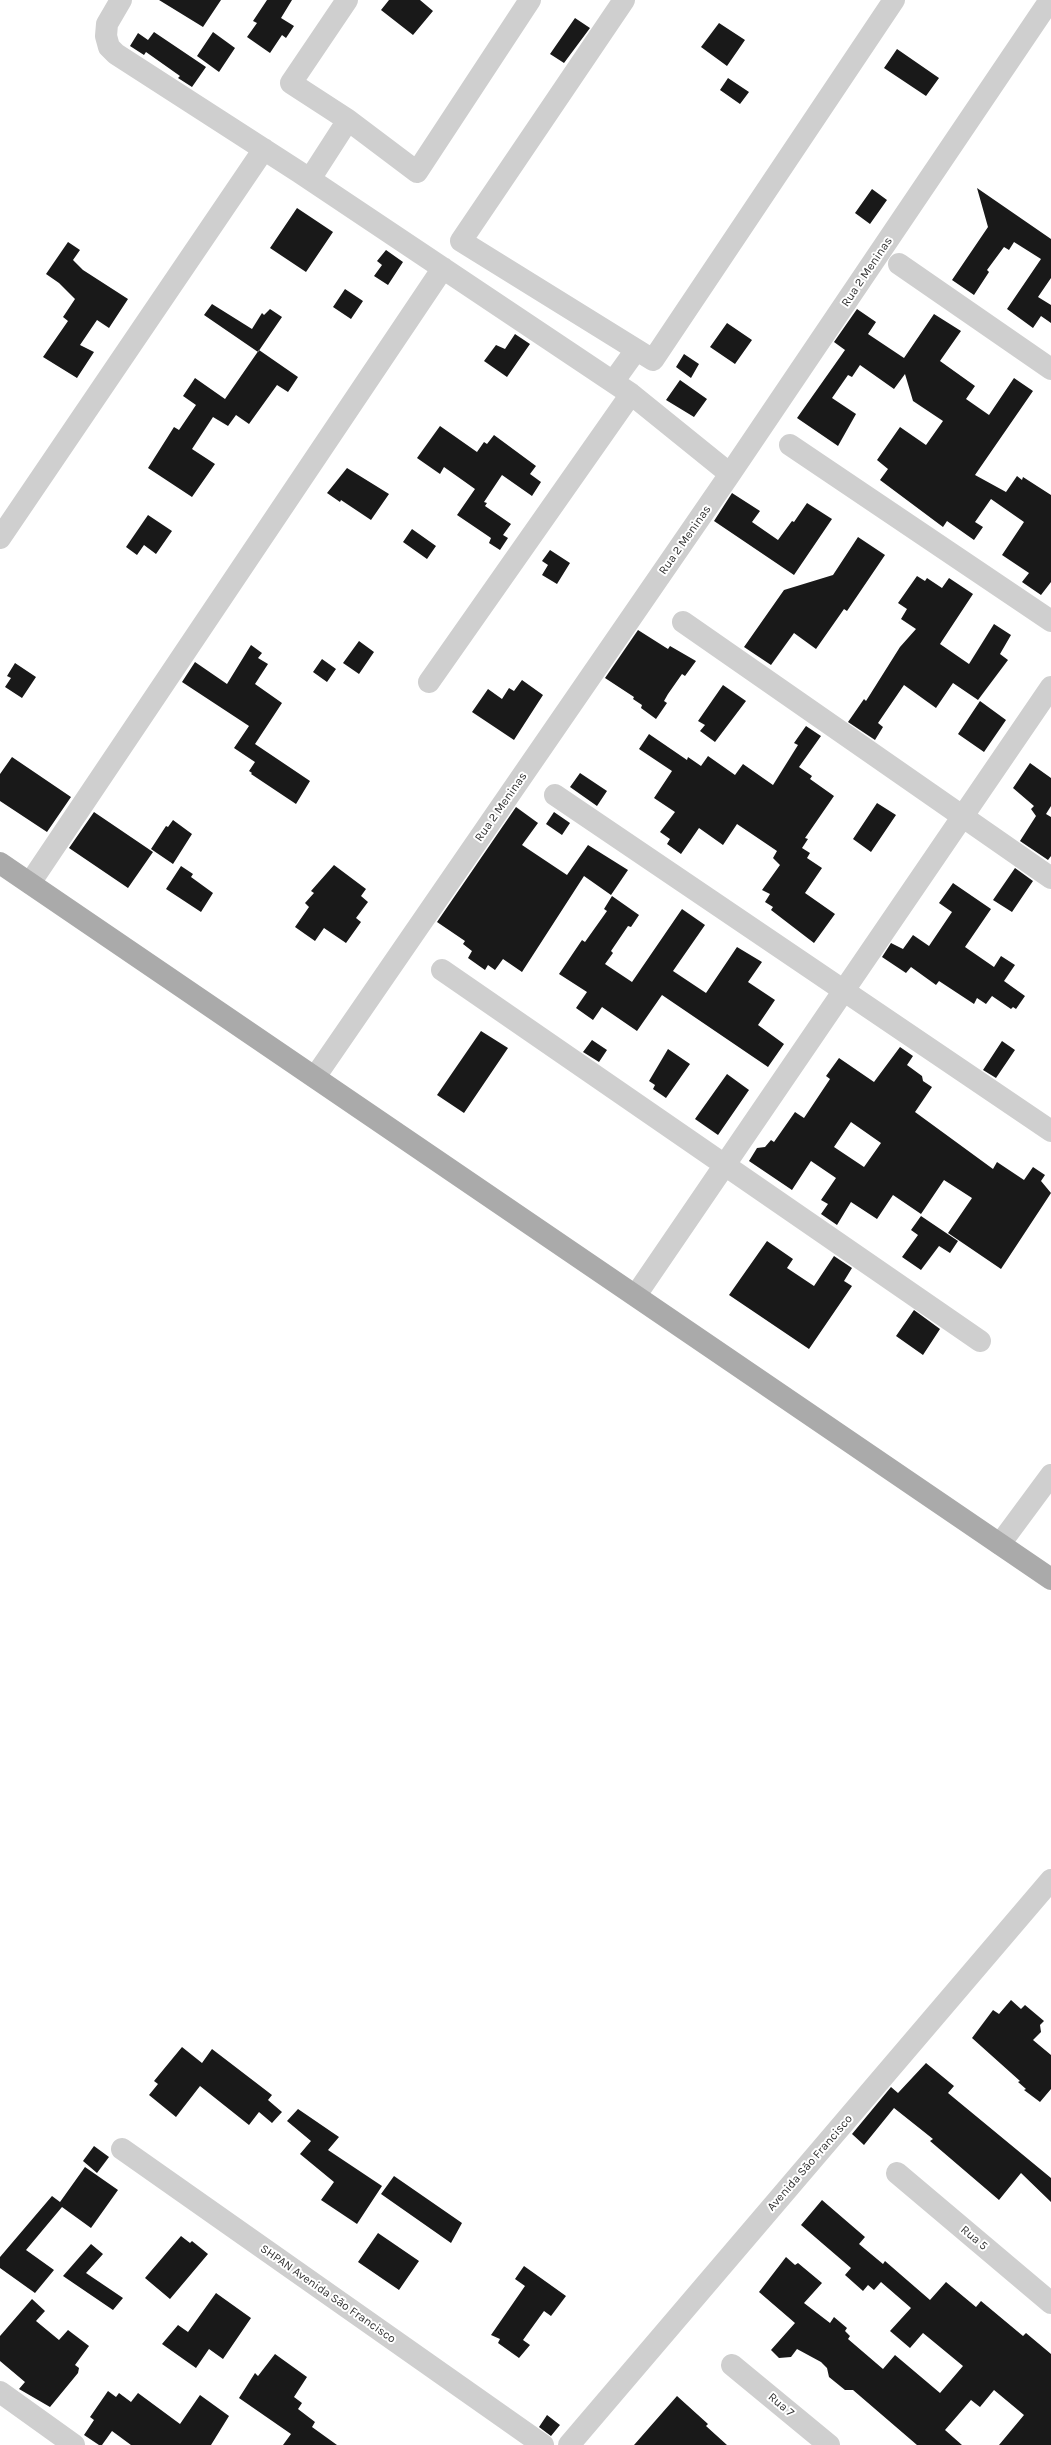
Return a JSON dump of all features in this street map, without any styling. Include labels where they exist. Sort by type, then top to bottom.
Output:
[{"type":"main road","points":[[0,863],[1051,1579]]},
{"type":"street","points":[[121,0],[107,24],[106,36],[109,47],[310,179],[631,394],[730,474]]},
{"type":"street","points":[[347,0],[291,83],[348,120],[417,172],[530,0]]},
{"type":"street","points":[[624,0],[461,241],[652,360],[894,0]]},
{"type":"street","name":"Rua 2 Meninas","points":[[315,1077],[730,474],[1050,0]]},
{"type":"street","points":[[310,179],[348,120]]},
{"type":"street","points":[[0,538],[264,149]]},
{"type":"street","points":[[899,264],[1051,369]]},
{"type":"street","points":[[30,883],[443,268]]},
{"type":"street","points":[[613,382],[636,350]]},
{"type":"street","points":[[429,682],[631,394]]},
{"type":"street","points":[[790,445],[1051,621]]},
{"type":"street","points":[[683,622],[1051,878]]},
{"type":"street","points":[[636,1295],[1051,687]]},
{"type":"street","points":[[555,795],[1051,1131]]},
{"type":"street","points":[[442,970],[980,1341]]},
{"type":"street","points":[[1000,1544],[1029,1502],[1051,1475]]},
{"type":"street","name":"Avenida São Francisco","points":[[569,2445],[1051,1880]]},
{"type":"street","name":"SHPAN Avenida São Francisco","points":[[122,2149],[539,2442]]},
{"type":"street","name":"Rua 5","points":[[897,2173],[1051,2303]]},
{"type":"street","name":"Rua 7","points":[[732,2365],[829,2445]]},
{"type":"street","points":[[0,2392],[74,2445]]},
{"type":"building","points":[[159,0],[221,0],[203,27]]},
{"type":"building","points":[[267,0],[292,0],[281,18],[294,26],[286,38],[282,35],[270,53],[247,37],[257,23],[253,21]]},
{"type":"building","points":[[389,0],[420,0],[433,11],[413,35],[381,10]]},
{"type":"building","points":[[575,18],[590,28],[564,63],[550,54]]},
{"type":"building","points":[[719,23],[745,40],[727,66],[701,47]]},
{"type":"building","points":[[154,32],[206,67],[192,87],[178,78],[180,76],[146,52],[144,55],[130,46],[138,33],[148,40]]},
{"type":"building","points":[[213,32],[235,48],[219,72],[197,56]]},
{"type":"building","points":[[897,49],[939,78],[926,96],[884,68]]},
{"type":"building","points":[[728,78],[749,92],[740,104],[720,90]]},
{"type":"building","points":[[977,188],[1051,239],[1051,278],[1038,297],[1051,305],[1051,323],[1041,316],[1033,328],[1007,309],[1041,259],[1014,242],[1009,250],[1004,247],[987,270],[989,272],[974,295],[952,280],[988,227]]},
{"type":"building","points":[[872,189],[887,200],[870,224],[855,213]]},
{"type":"building","points":[[297,208],[333,232],[306,272],[270,248]]},
{"type":"building","points":[[68,242],[80,250],[73,260],[83,270],[128,299],[109,328],[97,320],[80,345],[94,352],[77,378],[43,357],[68,321],[63,317],[75,299],[59,283],[46,274]]},
{"type":"building","points":[[386,250],[403,262],[388,285],[374,276],[382,265],[377,261]]},
{"type":"building","points":[[345,289],[363,301],[351,319],[333,307]]},
{"type":"building","points":[[212,304],[252,329],[262,313],[264,315],[270,309],[282,317],[258,352],[204,315]]},
{"type":"building","points":[[857,309],[876,322],[868,334],[904,358],[934,314],[961,331],[940,361],[975,386],[966,399],[989,415],[1014,378],[1033,391],[975,475],[1006,492],[1017,476],[1022,480],[1023,477],[1051,495],[1051,582],[1041,595],[1022,582],[1029,573],[1002,555],[1024,522],[991,499],[975,522],[983,527],[974,540],[947,521],[943,527],[880,480],[888,469],[877,460],[900,427],[926,445],[943,421],[913,401],[905,374],[894,389],[860,365],[852,377],[848,375],[832,398],[856,414],[838,446],[797,418],[845,350],[834,342]]},
{"type":"building","points":[[727,323],[752,340],[735,364],[710,347]]},
{"type":"building","points":[[515,334],[530,344],[507,377],[484,361],[496,345],[505,349]]},
{"type":"building","points":[[259,350],[298,377],[288,392],[277,385],[249,424],[236,415],[228,426],[213,417],[192,449],[215,464],[192,497],[148,468],[174,427],[179,430],[196,405],[183,396],[195,378],[225,399]]},
{"type":"building","points":[[684,354],[699,364],[691,378],[676,367]]},
{"type":"building","points":[[680,380],[707,399],[694,417],[666,400]]},
{"type":"building","points":[[440,426],[477,452],[484,442],[487,444],[494,435],[536,466],[530,474],[541,482],[532,496],[502,475],[484,502],[487,503],[485,506],[511,524],[503,535],[508,538],[500,550],[489,543],[491,538],[457,515],[475,489],[444,467],[440,474],[417,458]]},
{"type":"building","points":[[347,468],[389,494],[371,520],[341,500],[340,502],[327,493]]},
{"type":"building","points":[[732,493],[760,511],[752,522],[778,540],[792,521],[794,522],[807,503],[832,519],[794,575],[714,521]]},
{"type":"building","points":[[148,515],[172,531],[156,554],[144,545],[137,555],[126,547]]},
{"type":"building","points":[[412,529],[436,546],[427,559],[403,542]]},
{"type":"building","points":[[858,537],[885,555],[847,611],[844,609],[816,649],[794,633],[771,665],[744,647],[784,590],[833,575]]},
{"type":"building","points":[[550,550],[570,563],[557,584],[542,575],[548,565],[542,561]]},
{"type":"building","points":[[917,576],[925,581],[927,578],[942,588],[949,578],[973,594],[940,644],[969,664],[994,624],[1011,635],[1000,654],[1008,660],[978,700],[953,683],[936,708],[904,685],[878,723],[883,727],[875,740],[848,722],[864,699],[866,701],[900,647],[916,629],[901,619],[907,609],[898,603]]},
{"type":"building","points":[[638,630],[668,649],[670,646],[696,661],[685,676],[682,674],[668,694],[664,701],[667,703],[656,719],[641,708],[642,705],[633,699],[634,697],[605,678]]},
{"type":"building","points":[[359,641],[374,652],[359,674],[343,663]]},
{"type":"building","points":[[251,645],[262,653],[258,658],[268,664],[255,684],[282,703],[255,744],[310,781],[296,804],[251,774],[252,773],[249,771],[255,762],[234,748],[249,726],[182,682],[195,662],[227,684]]},
{"type":"building","points":[[322,659],[336,669],[327,682],[313,672]]},
{"type":"building","points":[[15,663],[36,677],[22,698],[5,687],[11,678],[7,676]]},
{"type":"building","points":[[522,680],[543,695],[514,740],[472,712],[488,689],[502,699],[509,688],[514,691]]},
{"type":"building","points":[[723,685],[746,701],[715,742],[700,731],[705,725],[698,721]]},
{"type":"building","points":[[980,701],[1006,720],[984,752],[958,734]]},
{"type":"building","points":[[806,726],[821,736],[799,767],[812,776],[810,779],[834,796],[805,838],[808,839],[802,848],[810,853],[807,858],[822,868],[805,893],[835,914],[814,943],[771,910],[773,907],[765,902],[770,894],[762,890],[780,865],[773,858],[777,851],[737,824],[723,845],[699,828],[681,854],[667,844],[670,839],[660,832],[675,812],[654,798],[672,771],[639,749],[649,734],[687,760],[688,757],[701,766],[708,756],[735,775],[743,764],[773,785],[798,745],[794,743]]},
{"type":"building","points":[[12,757],[71,797],[47,832],[0,801],[0,774]]},
{"type":"building","points":[[1030,763],[1051,778],[1051,806],[1046,814],[1051,817],[1051,856],[1048,860],[1020,841],[1036,816],[1031,809],[1034,806],[1013,788]]},
{"type":"building","points":[[580,773],[607,791],[597,806],[570,787]]},
{"type":"building","points":[[877,803],[896,815],[871,852],[853,839]]},
{"type":"building","points":[[516,807],[538,823],[522,845],[567,875],[588,845],[628,870],[611,895],[584,876],[522,972],[503,959],[495,970],[488,965],[485,970],[468,958],[472,951],[463,944],[465,941],[437,922]]},
{"type":"building","points":[[94,812],[153,852],[128,888],[69,848]]},
{"type":"building","points":[[554,812],[570,823],[562,835],[546,824]]},
{"type":"building","points":[[173,820],[192,834],[173,864],[151,849],[166,826],[168,827]]},
{"type":"building","points":[[334,865],[366,889],[361,896],[368,902],[356,918],[361,922],[346,943],[324,928],[315,941],[295,927],[309,907],[305,903],[314,893],[311,891]]},
{"type":"building","points":[[181,866],[193,874],[191,877],[213,893],[201,912],[166,889]]},
{"type":"building","points":[[1015,868],[1033,881],[1012,912],[993,900]]},
{"type":"building","points":[[953,883],[991,909],[965,947],[994,967],[1001,956],[1015,965],[1004,981],[1025,996],[1016,1009],[1013,1007],[1011,1009],[992,996],[986,1004],[977,998],[974,1004],[939,981],[936,985],[911,967],[906,973],[882,957],[891,943],[903,949],[913,935],[929,946],[952,912],[939,903]]},
{"type":"building","points":[[612,896],[639,915],[631,927],[628,926],[611,951],[613,953],[605,964],[632,982],[682,909],[705,925],[673,971],[706,993],[737,947],[762,962],[748,982],[775,1000],[758,1025],[784,1044],[768,1067],[662,995],[637,1031],[602,1007],[593,1020],[576,1008],[587,992],[559,974],[582,940],[585,942],[607,911],[604,909]]},
{"type":"building","points":[[481,1031],[508,1048],[464,1113],[437,1095]]},
{"type":"building","points":[[592,1040],[607,1050],[599,1062],[583,1052]]},
{"type":"building","points":[[1002,1041],[1015,1050],[996,1078],[983,1070]]},
{"type":"building","points":[[900,1047],[913,1056],[907,1065],[922,1076],[923,1081],[932,1087],[915,1112],[993,1169],[997,1162],[1024,1180],[1033,1167],[1045,1175],[1041,1181],[1051,1193],[1001,1269],[948,1233],[972,1198],[944,1180],[921,1214],[893,1195],[877,1219],[851,1202],[837,1225],[821,1214],[828,1204],[821,1200],[836,1178],[811,1161],[792,1190],[749,1161],[757,1148],[765,1147],[771,1140],[774,1142],[795,1112],[804,1118],[830,1079],[826,1076],[839,1058],[874,1082]],"holes":[[[851,1122],[881,1143],[864,1167],[834,1147]]]},
{"type":"building","points":[[668,1049],[690,1064],[666,1098],[653,1089],[655,1085],[649,1081]]},
{"type":"building","points":[[727,1074],[749,1090],[718,1135],[695,1119]]},
{"type":"building","points":[[921,1216],[958,1241],[950,1253],[939,1246],[921,1270],[902,1257],[918,1235],[911,1230]]},
{"type":"building","points":[[767,1241],[793,1259],[787,1268],[814,1286],[834,1256],[852,1268],[844,1281],[852,1286],[809,1349],[729,1295]]},
{"type":"building","points":[[914,1310],[940,1329],[923,1355],[896,1336]]},
{"type":"building","points":[[1011,2000],[1021,2009],[1025,2005],[1044,2021],[1040,2025],[1041,2032],[1033,2040],[1051,2055],[1051,2089],[1040,2102],[1024,2090],[1026,2089],[1018,2082],[1020,2081],[972,2038],[993,2010],[999,2014]]},
{"type":"building","points":[[182,2047],[202,2063],[212,2049],[272,2095],[268,2100],[282,2112],[272,2123],[259,2112],[249,2125],[200,2086],[176,2117],[149,2095],[158,2084],[154,2081]]},
{"type":"building","points":[[926,2063],[954,2086],[948,2093],[1051,2178],[1051,2202],[1021,2173],[999,2200],[930,2141],[933,2139],[894,2108],[864,2145],[852,2134],[891,2087],[898,2093]]},
{"type":"building","points":[[298,2109],[339,2137],[328,2150],[382,2186],[357,2224],[321,2200],[334,2182],[300,2154],[311,2141],[287,2121]]},
{"type":"building","points":[[94,2146],[109,2157],[97,2173],[83,2161]]},
{"type":"building","points":[[85,2167],[118,2190],[91,2228],[62,2207],[26,2250],[54,2270],[35,2293],[0,2268],[0,2257],[52,2196],[60,2202]]},
{"type":"building","points":[[394,2176],[462,2223],[451,2243],[381,2194]]},
{"type":"building","points":[[822,2200],[865,2237],[859,2244],[883,2264],[885,2261],[930,2300],[946,2282],[976,2307],[981,2301],[1023,2336],[1026,2333],[1051,2354],[1051,2445],[999,2445],[1024,2415],[994,2390],[980,2407],[971,2400],[945,2430],[962,2445],[917,2445],[853,2390],[845,2390],[829,2377],[827,2368],[821,2362],[797,2349],[791,2357],[779,2358],[771,2350],[795,2323],[759,2292],[786,2257],[795,2265],[798,2263],[822,2283],[804,2303],[830,2323],[834,2317],[847,2328],[845,2331],[850,2336],[848,2339],[883,2369],[895,2355],[940,2393],[963,2366],[923,2333],[910,2348],[890,2331],[911,2308],[881,2282],[874,2290],[868,2285],[863,2291],[845,2275],[851,2268],[801,2225]]},
{"type":"building","points":[[378,2233],[419,2261],[399,2290],[358,2262]]},
{"type":"building","points":[[181,2236],[190,2243],[192,2241],[208,2254],[170,2299],[145,2278]]},
{"type":"building","points":[[91,2244],[103,2254],[86,2273],[123,2298],[113,2310],[63,2276]]},
{"type":"building","points":[[524,2266],[566,2296],[551,2316],[544,2311],[523,2340],[530,2345],[519,2358],[498,2343],[500,2339],[491,2335],[525,2286],[515,2279]]},
{"type":"building","points":[[216,2293],[251,2318],[223,2359],[209,2349],[196,2368],[162,2344],[178,2325],[188,2332]]},
{"type":"building","points":[[32,2299],[45,2311],[36,2321],[59,2340],[68,2330],[89,2346],[75,2365],[79,2368],[78,2373],[50,2407],[19,2389],[25,2382],[0,2361],[0,2336]]},
{"type":"building","points":[[275,2354],[307,2377],[294,2397],[302,2403],[298,2409],[315,2422],[312,2427],[337,2445],[283,2445],[291,2434],[239,2398],[255,2373],[258,2376]]},
{"type":"building","points":[[108,2391],[116,2397],[119,2393],[131,2402],[138,2393],[180,2424],[200,2395],[229,2416],[211,2445],[131,2445],[112,2431],[102,2445],[99,2445],[84,2435],[94,2420],[90,2417]]},
{"type":"building","points":[[677,2396],[708,2424],[706,2426],[727,2445],[634,2445]]},
{"type":"building","points":[[547,2415],[560,2425],[551,2436],[539,2427]]}]
